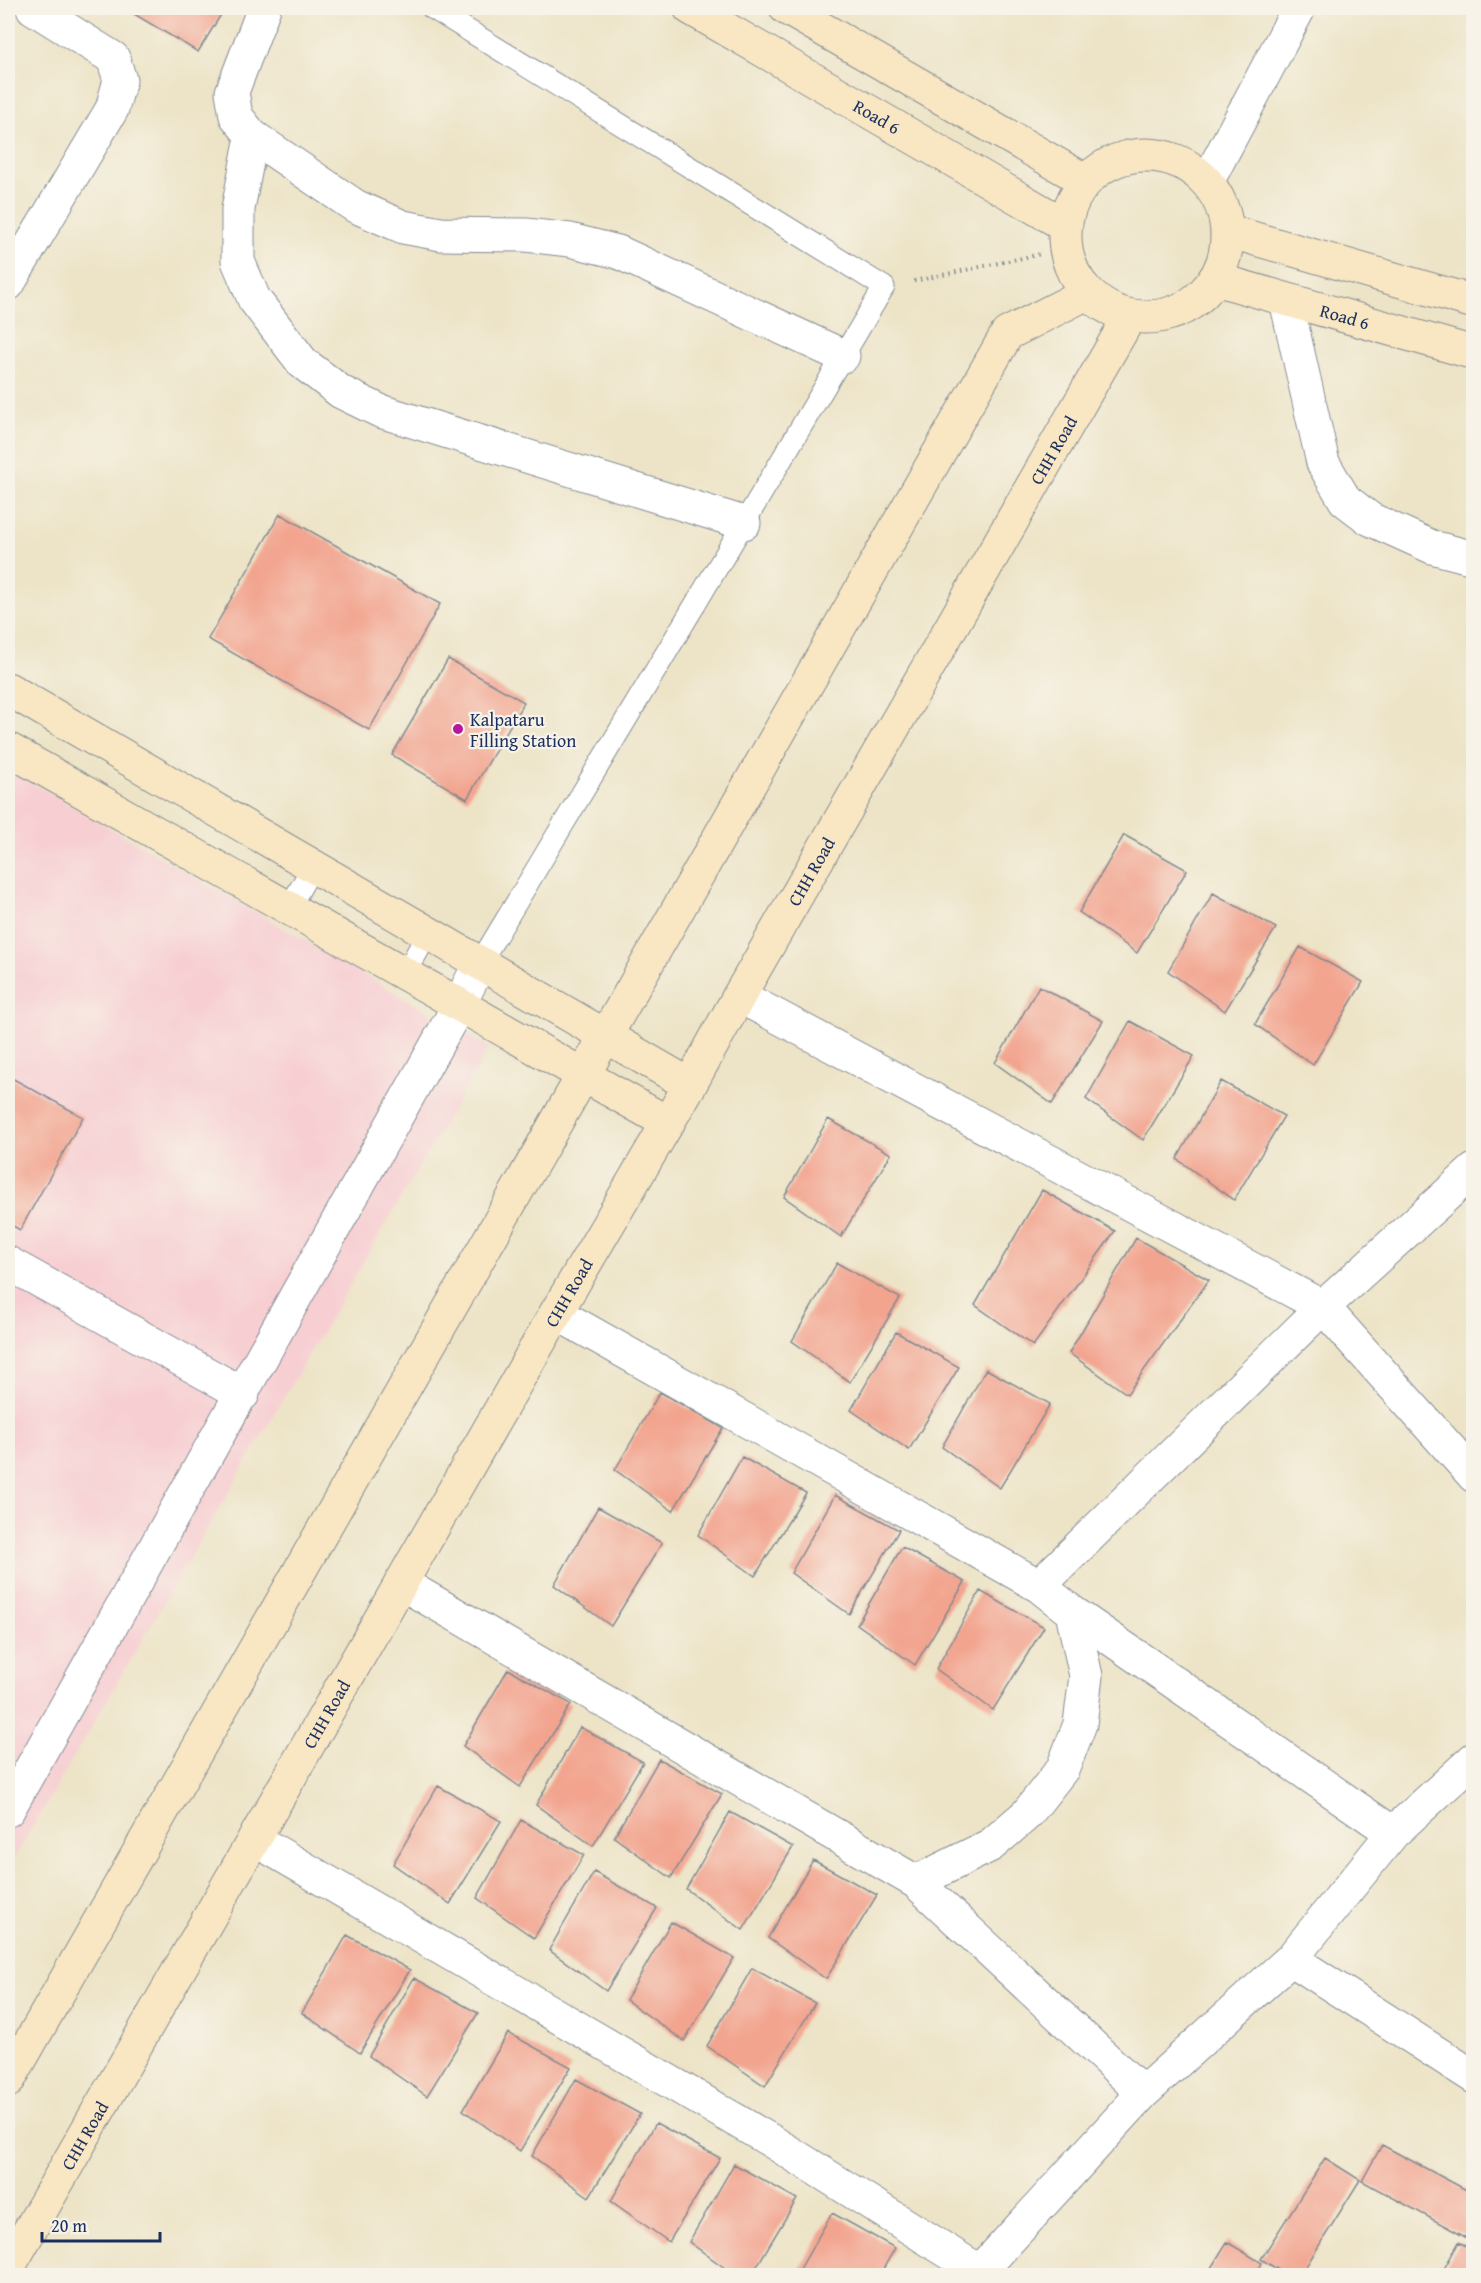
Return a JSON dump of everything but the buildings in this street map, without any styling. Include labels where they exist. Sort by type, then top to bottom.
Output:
[{"type":"street","points":[[8,284],[112,109],[120,80],[113,58],[33,8]]},
{"type":"street","points":[[264,8],[232,92],[236,116],[252,136],[355,206],[403,227],[441,234],[526,235],[570,240],[618,252],[843,356]]},
{"type":"street","name":"Road 6","points":[[690,8],[1065,237]]},
{"type":"street","points":[[786,8],[1086,181]]},
{"type":"street","points":[[1207,182],[1299,8]]},
{"type":"street","points":[[252,136],[238,209],[238,261],[254,299],[303,363],[341,392],[380,411],[744,523]]},
{"type":"street","points":[[1134,156],[1162,156],[1188,166],[1207,182],[1222,206],[1228,231],[1225,256],[1215,279],[1198,298],[1178,311],[1154,317],[1130,316],[1107,307],[1087,293],[1073,272],[1065,237],[1072,202],[1086,181],[1108,165],[1134,156]]},
{"type":"street","points":[[1228,231],[1473,302]]},
{"type":"street","name":"Road 6","points":[[1215,279],[1473,353]]},
{"type":"street","points":[[8,2081],[1007,334],[1087,293]]},
{"type":"street","points":[[1286,300],[1323,463],[1345,500],[1370,519],[1432,547],[1473,558]]},
{"type":"street","name":"CHH Road","points":[[12,2252],[690,1085],[738,996],[1130,316]]},
{"type":"street","points":[[8,689],[690,1085]]},
{"type":"street","points":[[8,749],[668,1123]]},
{"type":"street","points":[[8,1810],[243,1394],[459,1005],[480,963]]},
{"type":"street","points":[[738,996],[1323,1307],[1473,1476]]},
{"type":"street","points":[[1040,1586],[1323,1307],[1473,1170]]},
{"type":"street","points":[[8,1263],[243,1394]]},
{"type":"street","points":[[556,1313],[1040,1586],[1072,1612],[1393,1833]]},
{"type":"street","points":[[401,1583],[916,1882],[1143,2092]]},
{"type":"street","points":[[916,1882],[991,1845],[1027,1814],[1063,1768],[1080,1724],[1086,1676],[1072,1612]]},
{"type":"street","points":[[254,1839],[763,2136],[977,2273],[1143,2092],[1291,1959],[1393,1833],[1473,1759]]},
{"type":"street","points":[[1291,1959],[1473,2077]]},
{"type":"lane","points":[[432,8],[884,287],[480,963]]},
{"type":"lane","points":[[290,908],[313,866]]},
{"type":"lane","points":[[405,974],[428,933]]},
{"type":"path","points":[[884,287],[1065,237]]},
{"type":"shaded area","points":[[8,769],[489,1047],[8,1869]]},
{"type":"place","name":"Kalpataru Filling Station","points":[[458,729]]}]
